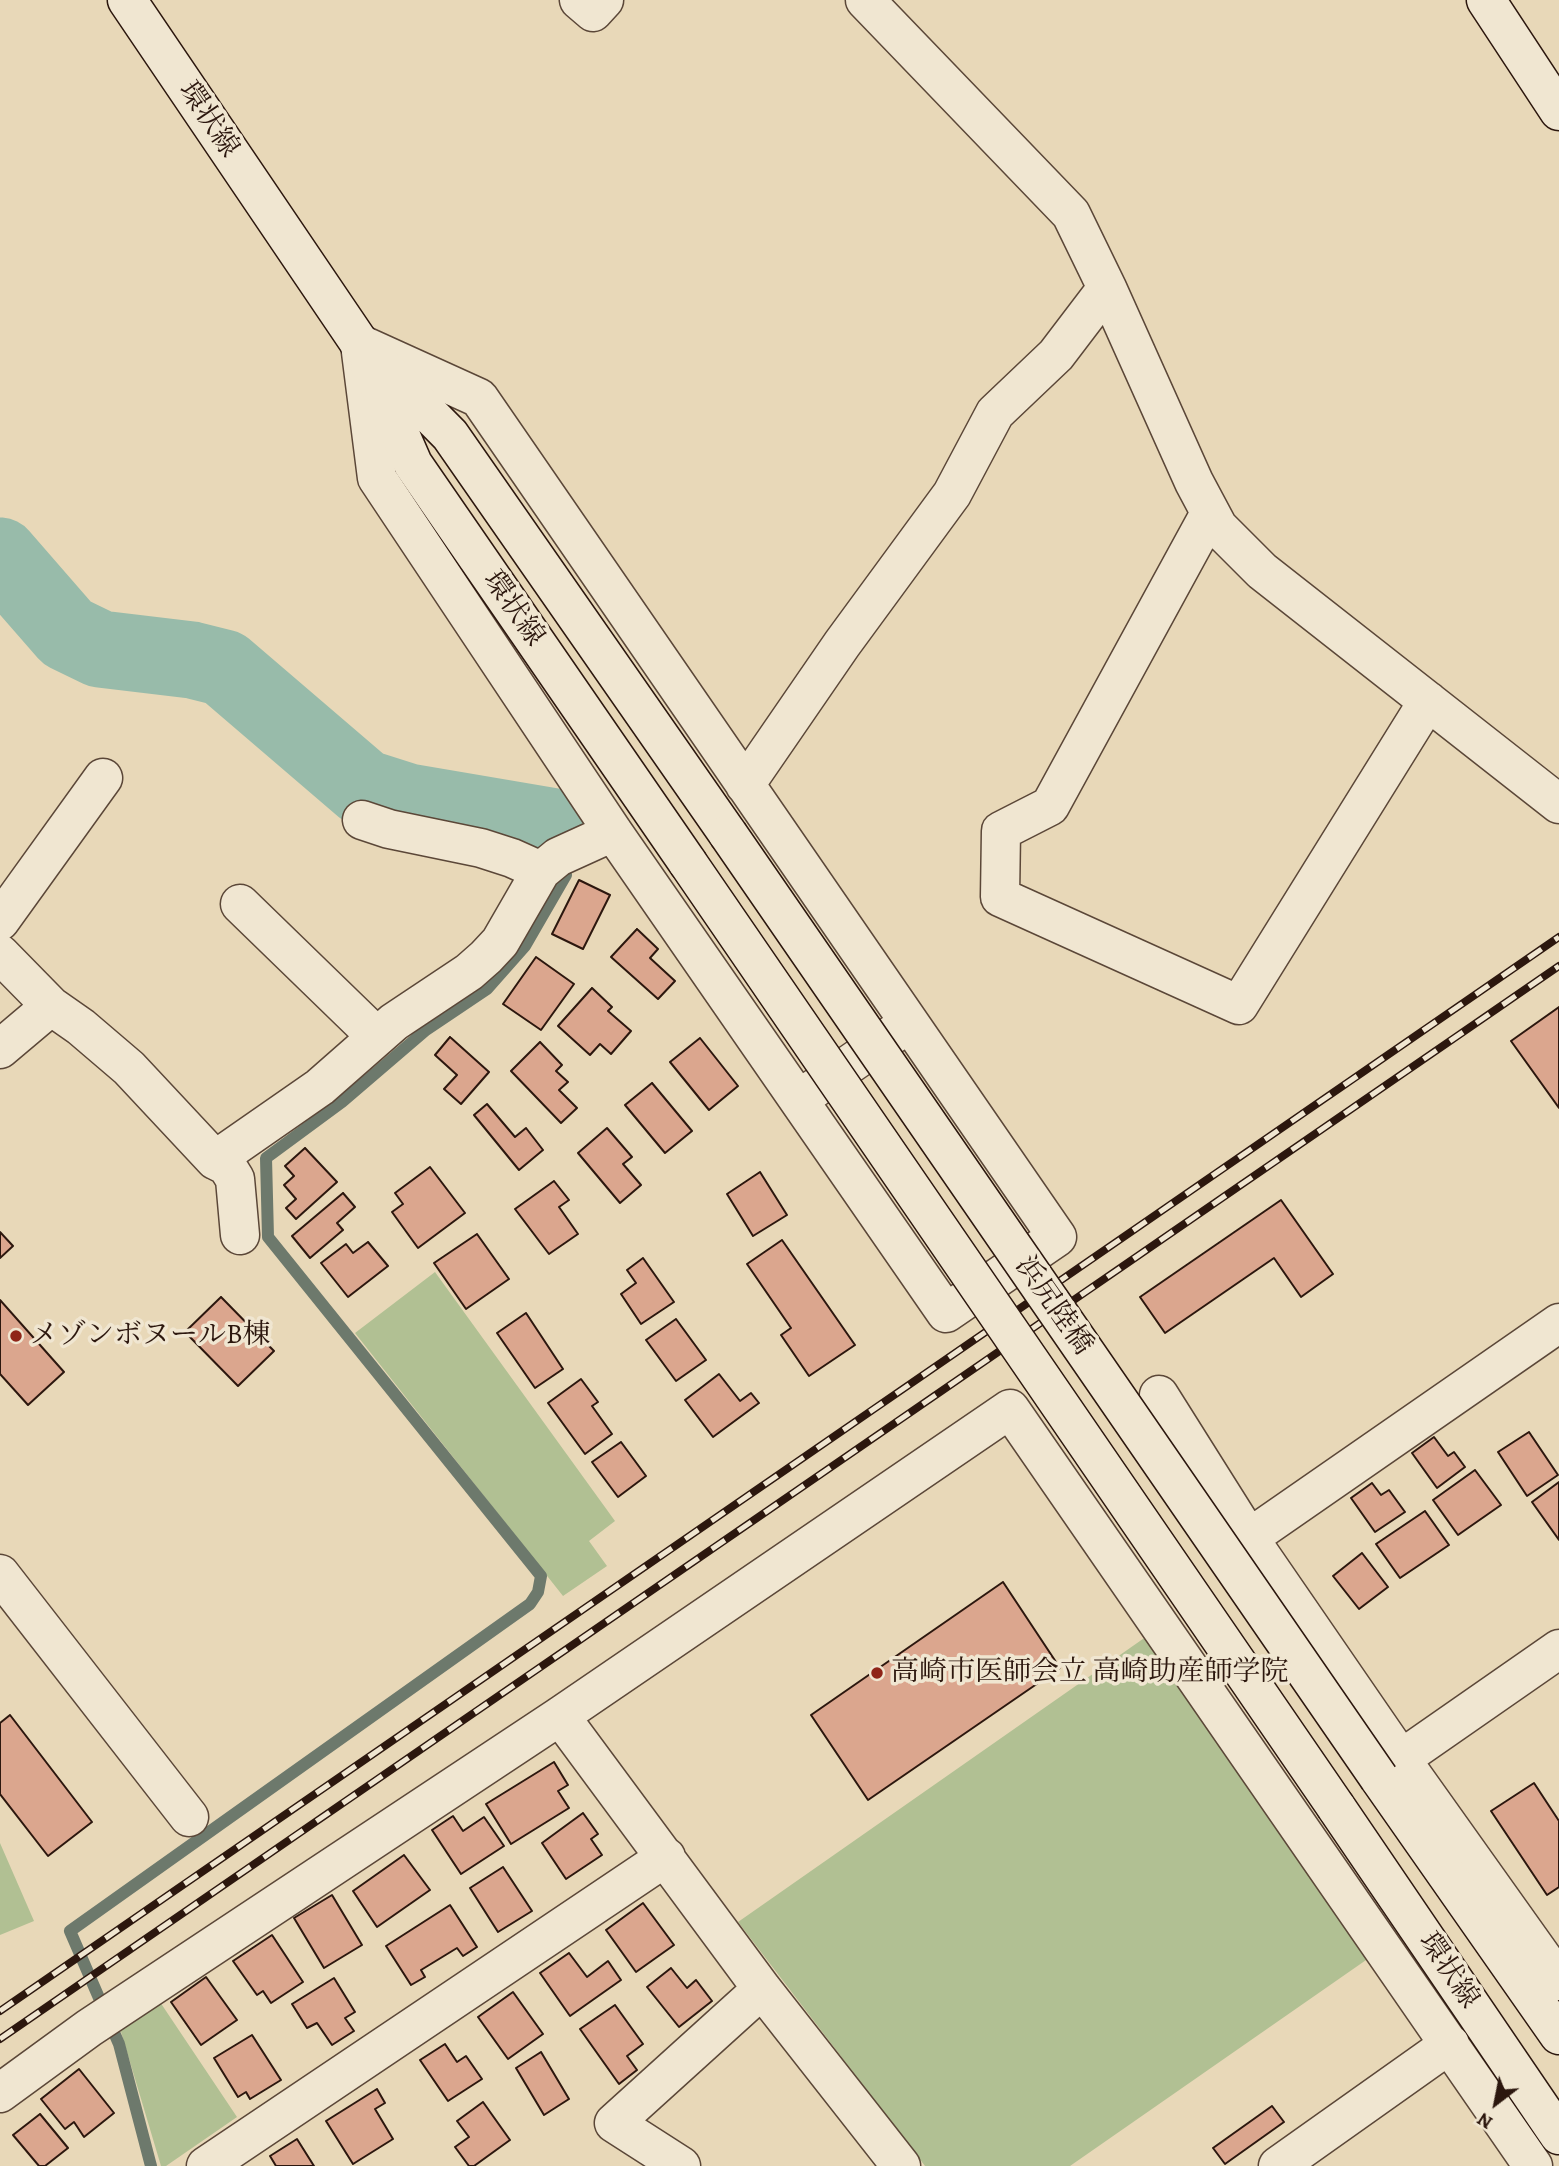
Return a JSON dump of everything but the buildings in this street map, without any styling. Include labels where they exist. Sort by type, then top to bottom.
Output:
[{"type":"street","name":"環状線","points":[[127,0],[360,344],[413,464],[688,863]]},
{"type":"street","points":[[579,0],[593,12],[604,0]]},
{"type":"street","points":[[865,0],[1071,214],[1194,482],[1218,527],[1262,571],[1559,804]]},
{"type":"street","points":[[1486,0],[1559,111]]},
{"type":"street","points":[[746,785],[842,644],[952,494],[995,413],[1056,355],[1107,288]]},
{"type":"street","name":"環状線","points":[[360,344],[450,435],[728,834]]},
{"type":"street","points":[[360,344],[479,398],[1057,1237],[946,1313],[613,832],[377,478],[360,344]]},
{"type":"street","points":[[1210,513],[1051,806],[1001,831],[1000,897],[1239,1005],[1428,701]]},
{"type":"street","points":[[0,921],[103,778]]},
{"type":"street","points":[[362,820],[389,829],[481,848],[541,871]]},
{"type":"street","points":[[215,1160],[320,1087],[394,1022],[469,972],[500,942],[541,871],[558,857],[613,832]]},
{"type":"street","name":"浜尻陸橋","points":[[728,834],[1390,1769]]},
{"type":"street","name":"浜尻陸橋","points":[[688,863],[1336,1807]]},
{"type":"street","points":[[240,904],[377,1037]]},
{"type":"street","points":[[0,954],[51,1006],[81,1027],[129,1068],[215,1160],[227,1166],[235,1179],[240,1235]]},
{"type":"street","points":[[0,1049],[51,1006]]},
{"type":"street","points":[[798,1100],[910,1023]]},
{"type":"street","points":[[1249,1538],[1559,1323]]},
{"type":"street","points":[[1159,1395],[1390,1769],[1559,1981]]},
{"type":"street","points":[[0,2093],[89,2028],[560,1716],[1010,1409],[1533,2166]]},
{"type":"street","points":[[0,1574],[189,1817]]},
{"type":"street","points":[[1390,1769],[1559,1649]]},
{"type":"street","points":[[560,1716],[762,1989],[901,2166]]},
{"type":"street","name":"環状線","points":[[1390,1769],[1559,2035]]},
{"type":"street","name":"環状線","points":[[1336,1807],[1559,2135]]},
{"type":"street","points":[[206,2166],[666,1857]]},
{"type":"street","points":[[681,2166],[614,2123],[762,1989]]},
{"type":"street","points":[[1278,2166],[1450,2044]]},
{"type":"green space","points":[[435,1272],[615,1521],[589,1541],[607,1566],[563,1596],[355,1333]]},
{"type":"green space","points":[[1150,1634],[1369,1958],[1070,2166],[925,2166],[738,1922]]},
{"type":"green space","points":[[0,1843],[34,1921],[0,1935]]},
{"type":"green space","points":[[158,1999],[237,2117],[166,2166],[161,2166],[119,2025]]},
{"type":"waterway","points":[[0,556],[67,633],[100,649],[192,660],[224,668],[364,788],[408,802],[555,827]]},
{"type":"waterway","points":[[151,2166],[119,2044],[70,1931],[530,1604],[538,1592],[541,1576],[268,1237],[266,1158],[342,1102],[426,1030],[487,989],[525,946],[566,875],[555,827]]},
{"type":"railway","points":[[0,2011],[1559,937]]},
{"type":"railway","points":[[0,2039],[1559,966]]},
{"type":"place","name":"メゾンボヌールB棟","points":[[16,1336]]},
{"type":"place","name":"高崎市医師会立 高崎助産師学院","points":[[877,1673]]}]
